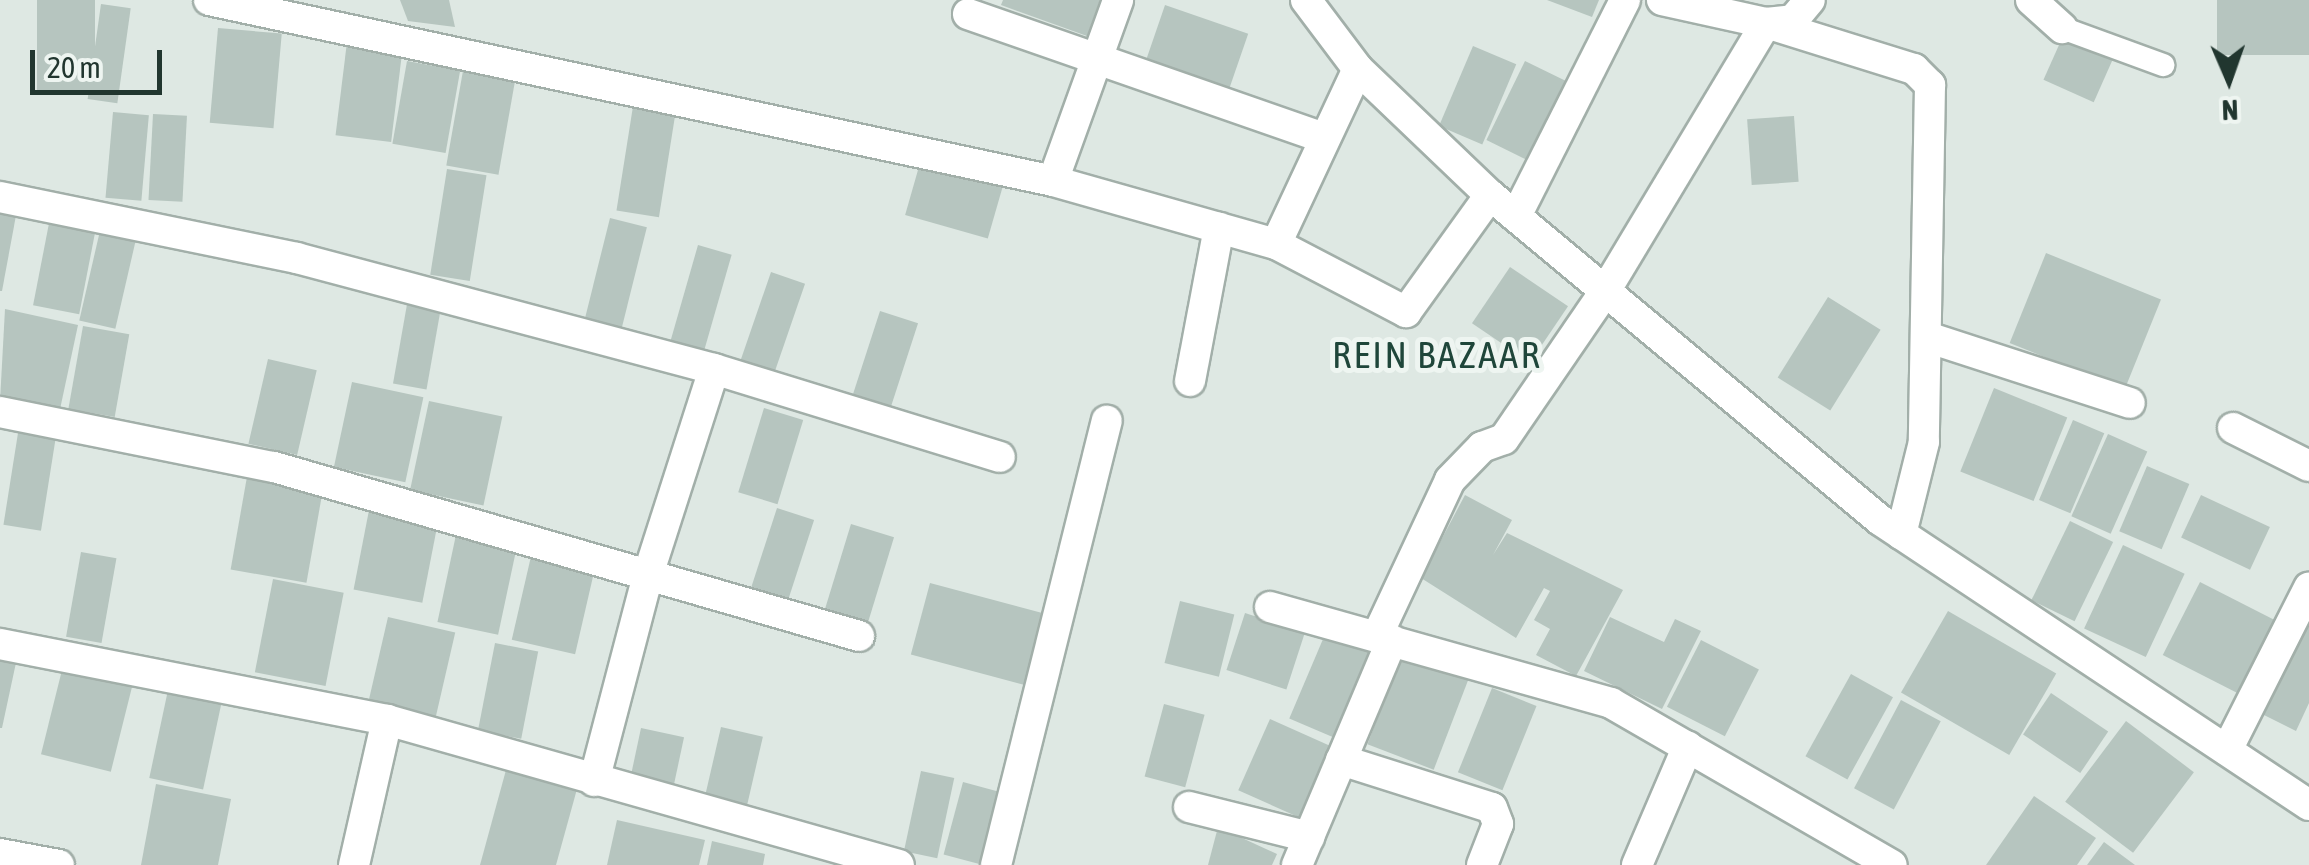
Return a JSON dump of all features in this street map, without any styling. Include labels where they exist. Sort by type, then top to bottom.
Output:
[{"type":"street","points":[[210,0],[1053,181],[1276,244],[1406,312],[1490,195]]},
{"type":"street","points":[[1053,181],[1118,0]]},
{"type":"street","points":[[1306,0],[1358,69],[1490,195],[1604,294],[1901,534],[2309,805]]},
{"type":"street","points":[[1516,216],[1625,0]]},
{"type":"street","points":[[1662,0],[1766,23],[1914,69],[1930,85],[1930,338],[1924,442],[1901,534]]},
{"type":"street","points":[[1766,23],[1793,20],[1810,0]]},
{"type":"street","points":[[2031,0],[2062,28]]},
{"type":"street","points":[[968,14],[1322,137]]},
{"type":"street","points":[[1189,807],[1303,851],[1341,760],[1384,638],[1450,480],[1482,448],[1504,439],[1604,294],[1766,23]]},
{"type":"street","points":[[1276,244],[1322,137],[1358,69]]},
{"type":"street","points":[[0,197],[297,258],[714,369],[1000,457]]},
{"type":"street","points":[[1190,381],[1218,228]]},
{"type":"street","points":[[1930,338],[2130,403]]},
{"type":"street","points":[[594,782],[648,575],[714,369]]},
{"type":"street","points":[[0,412],[274,467],[859,636]]},
{"type":"street","points":[[996,865],[1108,420]]},
{"type":"street","points":[[2233,428],[2309,466]]},
{"type":"street","points":[[2227,750],[2309,588]]},
{"type":"street","points":[[1270,607],[1611,703],[1688,746],[1849,855],[1892,865]]},
{"type":"street","points":[[0,644],[387,720],[594,782],[899,865]]},
{"type":"street","points":[[354,865],[387,720]]},
{"type":"street","points":[[1637,865],[1688,746]]},
{"type":"street","points":[[1341,760],[1492,808],[1498,824],[1482,865]]},
{"type":"street","points":[[0,854],[60,865]]},
{"type":"lane","points":[[2062,28],[2164,65]]},
{"type":"building","points":[[37,0],[95,0],[95,95],[37,95]]},
{"type":"building","points":[[400,0],[449,0],[455,27],[408,21]]},
{"type":"building","points":[[1003,0],[1100,0],[1087,36],[1001,5]]},
{"type":"building","points":[[1547,0],[1599,0],[1592,17]]},
{"type":"building","points":[[2217,0],[2309,0],[2309,55],[2217,55]]},
{"type":"building","points":[[101,4],[131,8],[117,103],[88,99]]},
{"type":"building","points":[[1165,5],[1248,34],[1230,88],[1146,59]]},
{"type":"building","points":[[218,28],[282,34],[273,128],[210,123]]},
{"type":"building","points":[[2063,36],[2113,58],[2094,102],[2043,80]]},
{"type":"building","points":[[347,42],[403,49],[391,142],[336,135]]},
{"type":"building","points":[[1473,46],[1516,64],[1482,144],[1439,126]]},
{"type":"building","points":[[407,61],[460,70],[446,153],[392,144]]},
{"type":"building","points":[[1525,61],[1569,82],[1530,162],[1486,140]]},
{"type":"building","points":[[464,65],[516,74],[498,175],[446,165]]},
{"type":"building","points":[[634,100],[676,107],[659,217],[616,211]]},
{"type":"building","points":[[113,112],[149,115],[141,201],[106,198]]},
{"type":"building","points":[[153,114],[187,116],[182,202],[148,200]]},
{"type":"building","points":[[1794,116],[1799,182],[1752,185],[1747,119]]},
{"type":"building","points":[[920,163],[1003,187],[988,239],[905,215]]},
{"type":"building","points":[[447,169],[487,175],[470,281],[430,275]]},
{"type":"building","points":[[0,207],[17,210],[2,291],[0,291]]},
{"type":"building","points":[[51,213],[97,222],[79,314],[33,305]]},
{"type":"building","points":[[610,218],[647,227],[621,331],[584,322]]},
{"type":"building","points":[[102,222],[138,230],[115,329],[79,320]]},
{"type":"building","points":[[698,245],[732,255],[702,357],[669,347]]},
{"type":"building","points":[[2046,253],[2161,299],[2125,389],[2010,343]]},
{"type":"building","points":[[1510,267],[1568,306],[1530,363],[1472,323]]},
{"type":"building","points":[[771,272],[805,284],[772,379],[738,367]]},
{"type":"building","points":[[409,293],[442,299],[427,390],[393,384]]},
{"type":"building","points":[[1828,297],[1881,330],[1830,410],[1778,378]]},
{"type":"building","points":[[5,309],[78,325],[59,414],[0,401]]},
{"type":"building","points":[[880,311],[918,323],[889,412],[851,399]]},
{"type":"building","points":[[83,326],[129,334],[115,417],[68,409]]},
{"type":"building","points":[[268,359],[317,370],[297,455],[248,444]]},
{"type":"building","points":[[352,382],[423,397],[405,482],[334,467]]},
{"type":"building","points":[[1994,388],[2067,418],[2034,501],[1960,471]]},
{"type":"building","points":[[429,401],[502,417],[483,506],[410,490]]},
{"type":"building","points":[[764,408],[803,420],[777,504],[738,492]]},
{"type":"building","points":[[2073,420],[2104,433],[2070,513],[2039,500]]},
{"type":"building","points":[[18,433],[56,439],[41,531],[3,525]]},
{"type":"building","points":[[2108,434],[2147,451],[2111,534],[2071,516]]},
{"type":"building","points":[[2147,466],[2189,484],[2162,549],[2119,531]]},
{"type":"building","points":[[248,471],[324,484],[306,583],[231,569]]},
{"type":"building","points":[[1465,495],[1512,520],[1493,555],[1507,533],[1623,590],[1576,676],[1536,655],[1550,629],[1534,620],[1550,591],[1544,588],[1516,638],[1421,578]]},
{"type":"building","points":[[2201,495],[2270,527],[2250,570],[2181,538]]},
{"type":"building","points":[[370,505],[439,518],[422,603],[354,589]]},
{"type":"building","points":[[777,508],[814,520],[788,600],[751,588]]},
{"type":"building","points":[[2070,521],[2113,542],[2075,621],[2031,600]]},
{"type":"building","points":[[851,524],[894,537],[866,630],[823,617]]},
{"type":"building","points":[[457,530],[518,543],[498,635],[437,622]]},
{"type":"building","points":[[2123,545],[2185,574],[2146,657],[2084,628]]},
{"type":"building","points":[[81,552],[116,558],[102,643],[66,637]]},
{"type":"building","points":[[532,552],[595,567],[575,654],[512,640]]},
{"type":"building","points":[[273,579],[344,593],[326,686],[255,672]]},
{"type":"building","points":[[2200,582],[2278,621],[2240,695],[2163,655]]},
{"type":"building","points":[[930,583],[1049,615],[1030,686],[911,654]]},
{"type":"building","points":[[1180,601],[1234,615],[1219,677],[1165,663]]},
{"type":"building","points":[[1948,611],[2056,673],[2009,755],[1901,692]]},
{"type":"building","points":[[1245,613],[1305,632],[1286,690],[1226,670]]},
{"type":"building","points":[[388,617],[455,633],[435,718],[368,703]]},
{"type":"building","points":[[1610,617],[1664,642],[1675,619],[1701,631],[1662,709],[1584,671]]},
{"type":"building","points":[[2301,617],[2309,621],[2309,703],[2296,731],[2254,710]]},
{"type":"building","points":[[1326,632],[1384,657],[1347,743],[1289,719]]},
{"type":"building","points":[[1701,640],[1759,670],[1725,736],[1667,707]]},
{"type":"building","points":[[495,643],[538,651],[521,739],[478,730]]},
{"type":"building","points":[[1404,649],[1470,674],[1434,770],[1367,744]]},
{"type":"building","points":[[0,655],[17,658],[2,728],[0,728]]},
{"type":"building","points":[[63,666],[133,683],[111,772],[41,754]]},
{"type":"building","points":[[1851,674],[1893,697],[1847,779],[1805,756]]},
{"type":"building","points":[[1492,688],[1537,706],[1502,790],[1458,772]]},
{"type":"building","points":[[168,690],[222,701],[203,789],[149,778]]},
{"type":"building","points":[[2051,693],[2108,732],[2080,773],[2023,734]]},
{"type":"building","points":[[1901,700],[1941,721],[1894,809],[1854,788]]},
{"type":"building","points":[[1164,704],[1205,715],[1185,787],[1145,776]]},
{"type":"building","points":[[1270,719],[1332,747],[1300,818],[1238,790]]},
{"type":"building","points":[[2126,721],[2194,772],[2133,853],[2065,802]]},
{"type":"building","points":[[721,727],[763,737],[746,811],[704,801]]},
{"type":"building","points":[[641,728],[684,737],[674,786],[631,777]]},
{"type":"building","points":[[506,770],[577,789],[556,865],[480,865]]},
{"type":"building","points":[[921,771],[954,778],[937,858],[904,851]]},
{"type":"building","points":[[963,782],[1005,793],[985,865],[944,854]]},
{"type":"building","points":[[156,784],[231,799],[218,865],[141,865]]},
{"type":"building","points":[[2034,796],[2096,838],[2077,865],[1986,865]]},
{"type":"building","points":[[617,820],[705,840],[699,865],[607,865]]},
{"type":"building","points":[[1218,827],[1277,854],[1272,865],[1208,865]]},
{"type":"building","points":[[712,841],[765,854],[763,865],[707,865]]},
{"type":"building","points":[[2104,842],[2135,865],[2087,865]]},
{"type":"district","name":"REIN BAZAAR","points":[[1437,355]]}]
